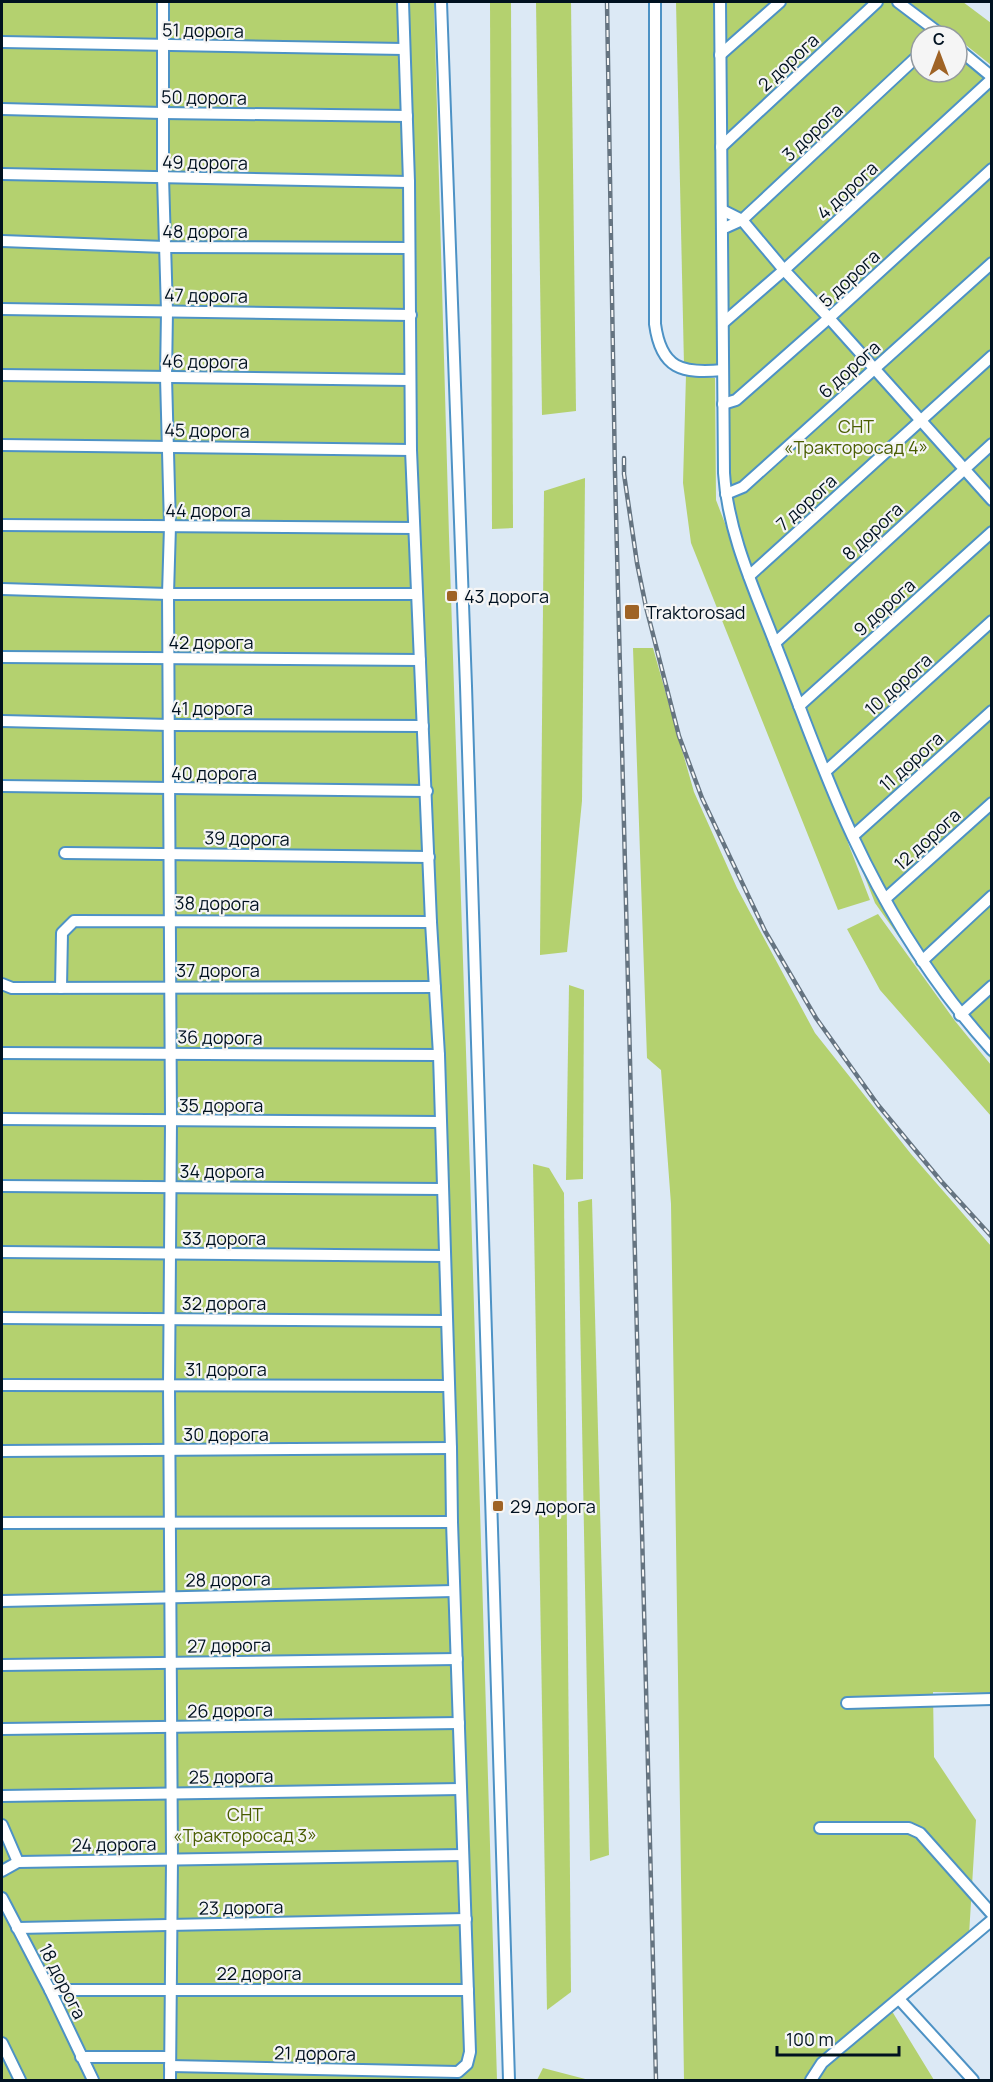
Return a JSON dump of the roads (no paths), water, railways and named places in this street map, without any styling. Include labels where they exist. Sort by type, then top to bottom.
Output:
[{"type":"street","points":[[163,2],[163,177],[170,526],[168,594],[171,986],[169,1451],[172,1924],[170,2080]]},
{"type":"street","points":[[403,2],[409,182],[411,450],[431,922],[439,1056],[468,1990]]},
{"type":"street","points":[[441,2],[466,687],[509,2080]]},
{"type":"street","points":[[654,2],[655,324],[657,338],[661,352],[679,367],[698,373],[723,370]]},
{"type":"street","points":[[720,2],[723,404],[726,494],[731,518],[775,643],[853,836],[885,899],[921,961],[960,1015],[992,1050]]},
{"type":"street","points":[[720,56],[780,2]]},
{"type":"street","name":"2 дорога","points":[[721,147],[877,2]]},
{"type":"street","points":[[898,2],[927,24]]},
{"type":"street","name":"51 дорога","points":[[2,42],[404,49]]},
{"type":"street","points":[[969,58],[992,78]]},
{"type":"street","name":"3 дорога","points":[[722,229],[742,220],[909,64]]},
{"type":"street","name":"4 дорога","points":[[723,323],[784,270],[992,78]]},
{"type":"street","name":"50 дорога","points":[[2,109],[407,116]]},
{"type":"street","name":"5 дорога","points":[[723,404],[736,400],[992,169]]},
{"type":"street","name":"49 дорога","points":[[2,174],[409,182]]},
{"type":"street","points":[[722,210],[742,220],[784,270],[992,500]]},
{"type":"street","name":"48 дорога","points":[[2,241],[165,248],[409,248]]},
{"type":"street","name":"6 дорога","points":[[726,494],[743,487],[992,263]]},
{"type":"street","name":"47 дорога","points":[[2,309],[411,315]]},
{"type":"street","name":"7 дорога","points":[[750,576],[992,356]]},
{"type":"street","name":"46 дорога","points":[[2,375],[409,380]]},
{"type":"street","name":"8 дорога","points":[[775,643],[992,444]]},
{"type":"street","name":"45 дорога","points":[[2,445],[411,450]]},
{"type":"street","name":"44 дорога","points":[[2,525],[414,528]]},
{"type":"street","name":"9 дорога","points":[[800,706],[992,532]]},
{"type":"street","points":[[2,589],[168,594],[417,594]]},
{"type":"street","name":"10 дорога","points":[[826,771],[992,621]]},
{"type":"street","name":"42 дорога","points":[[2,657],[420,660]]},
{"type":"street","name":"11 дорога","points":[[853,836],[992,711]]},
{"type":"street","name":"41 дорога","points":[[2,721],[170,725],[423,726]]},
{"type":"street","name":"40 дорога","points":[[2,786],[427,791]]},
{"type":"street","name":"12 дорога","points":[[885,899],[992,803]]},
{"type":"street","name":"39 дорога","points":[[65,853],[429,857]]},
{"type":"street","points":[[921,961],[992,896]]},
{"type":"street","name":"38 дорога","points":[[61,988],[62,933],[74,921],[169,919],[431,922]]},
{"type":"street","name":"37 дорога","points":[[2,984],[12,987],[61,988],[435,987]]},
{"type":"street","points":[[960,1015],[992,986]]},
{"type":"street","name":"36 дорога","points":[[2,1053],[439,1056]]},
{"type":"street","name":"35 дорога","points":[[2,1119],[440,1122]]},
{"type":"street","name":"34 дорога","points":[[2,1186],[442,1189]]},
{"type":"street","name":"33 дорога","points":[[2,1252],[445,1256]]},
{"type":"street","name":"32 дорога","points":[[2,1318],[447,1321]]},
{"type":"street","name":"31 дорога","points":[[2,1385],[449,1386]]},
{"type":"street","name":"30 дорога","points":[[2,1451],[451,1448]]},
{"type":"street","points":[[2,1523],[452,1522]]},
{"type":"street","name":"28 дорога","points":[[2,1601],[454,1592]]},
{"type":"street","name":"27 дорога","points":[[2,1665],[457,1659]]},
{"type":"street","points":[[847,1703],[992,1699]]},
{"type":"street","name":"26 дорога","points":[[2,1730],[459,1724]]},
{"type":"street","name":"25 дорога","points":[[2,1796],[461,1789]]},
{"type":"street","points":[[2,1824],[18,1862],[2,1871]]},
{"type":"street","points":[[820,1828],[909,1828],[920,1833],[992,1914]]},
{"type":"street","name":"24 дорога","points":[[18,1862],[463,1855]]},
{"type":"street","name":"18 дорога","points":[[2,1898],[93,2080]]},
{"type":"street","name":"23 дорога","points":[[17,1928],[465,1919]]},
{"type":"street","points":[[812,2080],[822,2063],[992,1920]]},
{"type":"street","name":"22 дорога","points":[[50,1990],[468,1990]]},
{"type":"street","name":"21 дорога","points":[[81,2057],[458,2073],[467,2064],[470,2052],[468,1990]]},
{"type":"street","points":[[900,1999],[973,2080]]},
{"type":"street","points":[[2,2043],[20,2080]]},
{"type":"railway","points":[[607,2],[615,473],[656,2080]]},
{"type":"railway","points":[[624,458],[624,474],[637,563],[646,607],[679,736],[702,798],[765,931],[816,1018],[878,1105],[941,1181],[992,1237]]},
{"type":"place","name":"43 дорога","points":[[452,596]]},
{"type":"place","name":"Traktorosad","points":[[632,612]]},
{"type":"place","name":"29 дорога","points":[[498,1506]]},
{"type":"park label","name":"СНТ «Тракторосад 4»","points":[[856,436]]},
{"type":"park label","name":"СНТ «Тракторосад 3»","points":[[245,1824]]}]
